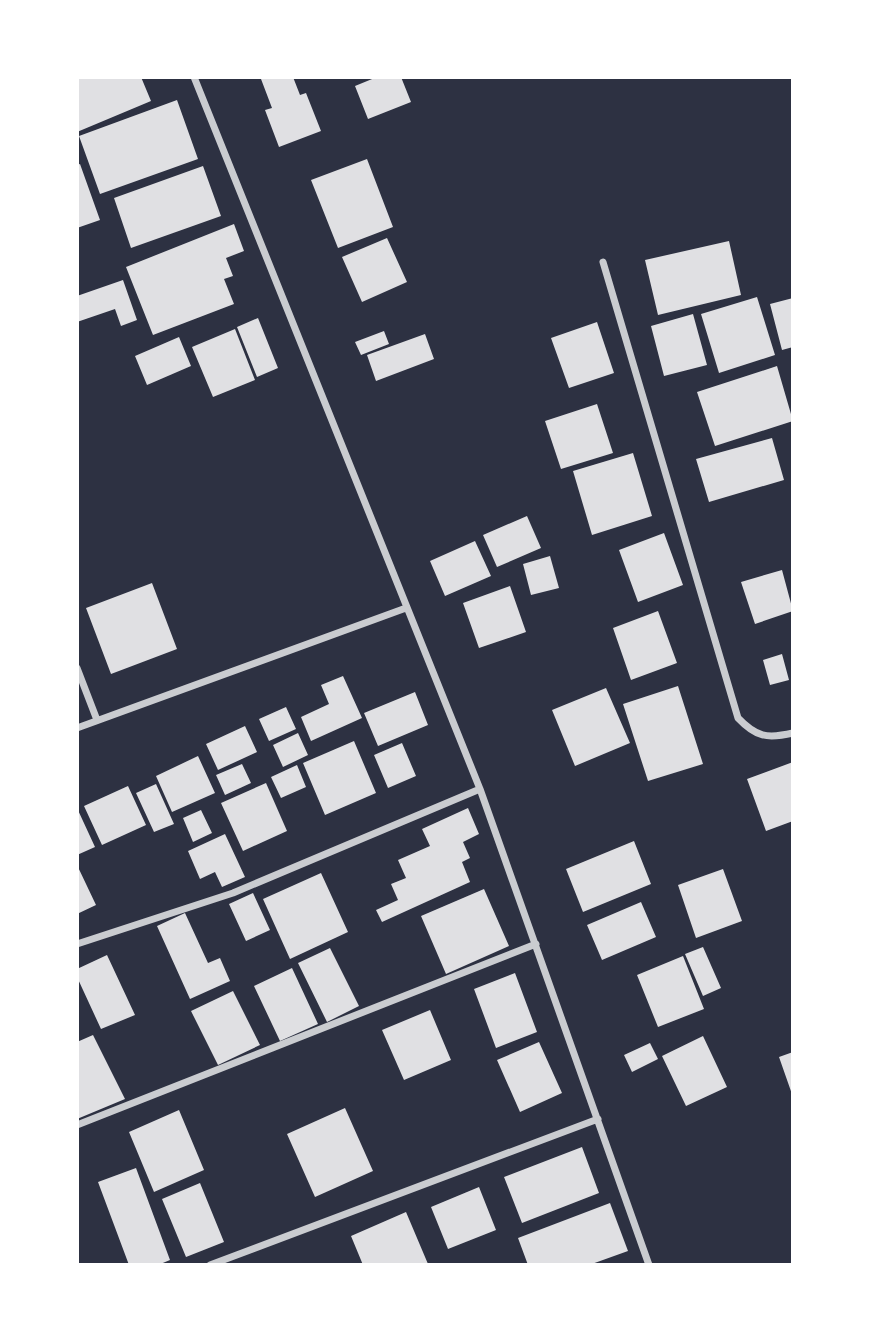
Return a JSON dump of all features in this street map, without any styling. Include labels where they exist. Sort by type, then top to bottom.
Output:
[{"type":"street","points":[[194,77],[480,789],[649,1265]]},
{"type":"street","points":[[603,262],[738,718],[752,732],[777,737],[793,733]]},
{"type":"street","points":[[77,728],[406,608]]},
{"type":"street","points":[[77,668],[97,720]]},
{"type":"street","points":[[77,944],[233,893],[480,789]]},
{"type":"street","points":[[77,1125],[536,944]]},
{"type":"street","points":[[211,1265],[598,1119]]},
{"type":"building","points":[[77,77],[141,77],[151,101],[77,132]]},
{"type":"building","points":[[293,77],[300,95],[306,93],[321,131],[279,147],[265,110],[272,108],[261,79]]},
{"type":"building","points":[[377,77],[401,77],[411,102],[368,119],[355,86]]},
{"type":"building","points":[[177,100],[198,159],[100,194],[79,136]]},
{"type":"building","points":[[367,159],[393,227],[338,248],[311,180]]},
{"type":"building","points":[[80,164],[100,220],[77,228],[77,165]]},
{"type":"building","points":[[203,166],[221,216],[131,248],[114,198]]},
{"type":"building","points":[[234,224],[244,251],[226,258],[233,276],[224,279],[234,304],[153,335],[126,267]]},
{"type":"building","points":[[387,238],[407,282],[362,302],[342,257]]},
{"type":"building","points":[[729,241],[741,295],[658,315],[645,260]]},
{"type":"building","points":[[123,280],[137,320],[121,326],[115,309],[77,322],[77,296]]},
{"type":"building","points":[[757,297],[775,355],[719,373],[701,314]]},
{"type":"building","points":[[793,298],[793,347],[782,350],[770,304]]},
{"type":"building","points":[[693,314],[707,365],[664,376],[651,326]]},
{"type":"building","points":[[258,318],[278,368],[257,377],[237,327]]},
{"type":"building","points":[[597,322],[614,373],[569,388],[551,338]]},
{"type":"building","points":[[235,329],[255,380],[213,397],[192,347]]},
{"type":"building","points":[[384,331],[389,344],[361,355],[355,342]]},
{"type":"building","points":[[425,334],[434,359],[376,381],[367,355]]},
{"type":"building","points":[[179,337],[191,366],[147,385],[135,356]]},
{"type":"building","points":[[777,366],[793,421],[715,446],[697,392]]},
{"type":"building","points":[[597,404],[613,453],[561,469],[545,421]]},
{"type":"building","points":[[772,438],[784,480],[709,502],[696,459]]},
{"type":"building","points":[[633,453],[652,516],[592,535],[573,471]]},
{"type":"building","points":[[527,516],[541,548],[497,567],[483,535]]},
{"type":"building","points":[[664,533],[683,585],[638,602],[619,550]]},
{"type":"building","points":[[475,541],[491,576],[445,596],[430,561]]},
{"type":"building","points":[[550,556],[559,588],[531,595],[523,564]]},
{"type":"building","points":[[782,570],[793,611],[755,624],[741,582]]},
{"type":"building","points":[[152,583],[177,649],[111,674],[86,608]]},
{"type":"building","points":[[510,586],[526,632],[479,648],[463,603]]},
{"type":"building","points":[[658,611],[677,663],[631,680],[613,628]]},
{"type":"building","points":[[782,654],[789,680],[770,685],[763,660]]},
{"type":"building","points":[[343,676],[362,718],[311,741],[301,717],[329,704],[321,685]]},
{"type":"building","points":[[678,686],[703,764],[648,781],[623,704]]},
{"type":"building","points":[[606,688],[630,743],[575,766],[552,710]]},
{"type":"building","points":[[415,692],[428,725],[378,746],[364,713]]},
{"type":"building","points":[[286,707],[296,729],[269,741],[259,719]]},
{"type":"building","points":[[245,726],[257,752],[218,770],[206,744]]},
{"type":"building","points":[[298,733],[308,755],[283,767],[273,745]]},
{"type":"building","points":[[354,741],[376,793],[325,815],[303,763]]},
{"type":"building","points":[[402,743],[416,776],[388,788],[374,755]]},
{"type":"building","points":[[198,756],[215,793],[172,812],[156,776]]},
{"type":"building","points":[[793,762],[793,821],[766,831],[747,779]]},
{"type":"building","points":[[242,764],[251,783],[225,795],[216,775]]},
{"type":"building","points":[[297,765],[306,787],[281,798],[271,777]]},
{"type":"building","points":[[266,783],[287,831],[243,851],[221,803]]},
{"type":"building","points":[[156,784],[174,824],[154,832],[136,793]]},
{"type":"building","points":[[128,786],[146,825],[102,845],[84,806]]},
{"type":"building","points":[[77,808],[95,847],[77,855]]},
{"type":"building","points":[[468,808],[479,834],[463,842],[470,858],[462,862],[470,882],[382,922],[376,910],[398,900],[391,884],[406,878],[398,860],[430,846],[422,829]]},
{"type":"building","points":[[201,810],[212,833],[193,842],[183,818]]},
{"type":"building","points":[[225,834],[245,877],[222,887],[215,872],[200,879],[188,851]]},
{"type":"building","points":[[634,841],[651,884],[583,912],[566,869]]},
{"type":"building","points":[[77,865],[96,905],[77,914]]},
{"type":"building","points":[[723,869],[742,921],[696,938],[678,885]]},
{"type":"building","points":[[321,873],[348,932],[290,959],[263,899]]},
{"type":"building","points":[[484,889],[509,946],[446,974],[421,916]]},
{"type":"building","points":[[253,893],[270,930],[246,941],[229,904]]},
{"type":"building","points":[[641,902],[656,937],[602,960],[587,925]]},
{"type":"building","points":[[185,913],[208,963],[220,958],[230,981],[190,999],[157,926]]},
{"type":"building","points":[[703,947],[721,988],[703,996],[685,954]]},
{"type":"building","points":[[330,948],[359,1006],[327,1022],[298,963]]},
{"type":"building","points":[[107,955],[135,1015],[101,1029],[77,977],[77,969]]},
{"type":"building","points":[[683,956],[704,1009],[658,1027],[637,975]]},
{"type":"building","points":[[292,968],[318,1024],[280,1041],[254,986]]},
{"type":"building","points":[[515,973],[537,1032],[496,1048],[474,989]]},
{"type":"building","points":[[233,991],[260,1045],[218,1065],[191,1011]]},
{"type":"building","points":[[430,1010],[451,1060],[404,1080],[382,1030]]},
{"type":"building","points":[[93,1035],[125,1099],[77,1119],[77,1042]]},
{"type":"building","points":[[703,1036],[727,1087],[686,1106],[662,1056]]},
{"type":"building","points":[[539,1042],[562,1093],[520,1112],[497,1060]]},
{"type":"building","points":[[650,1043],[658,1059],[632,1072],[624,1055]]},
{"type":"building","points":[[793,1052],[793,1097],[779,1057]]},
{"type":"building","points":[[345,1108],[373,1171],[315,1197],[287,1134]]},
{"type":"building","points":[[179,1110],[204,1170],[154,1192],[129,1132]]},
{"type":"building","points":[[582,1147],[599,1193],[522,1223],[504,1177]]},
{"type":"building","points":[[136,1168],[170,1260],[158,1265],[129,1265],[98,1182]]},
{"type":"building","points":[[200,1183],[224,1242],[186,1257],[162,1199]]},
{"type":"building","points":[[479,1187],[496,1230],[448,1249],[431,1207]]},
{"type":"building","points":[[610,1203],[628,1251],[589,1265],[528,1265],[518,1238]]},
{"type":"building","points":[[406,1212],[428,1264],[363,1265],[351,1236]]}]
